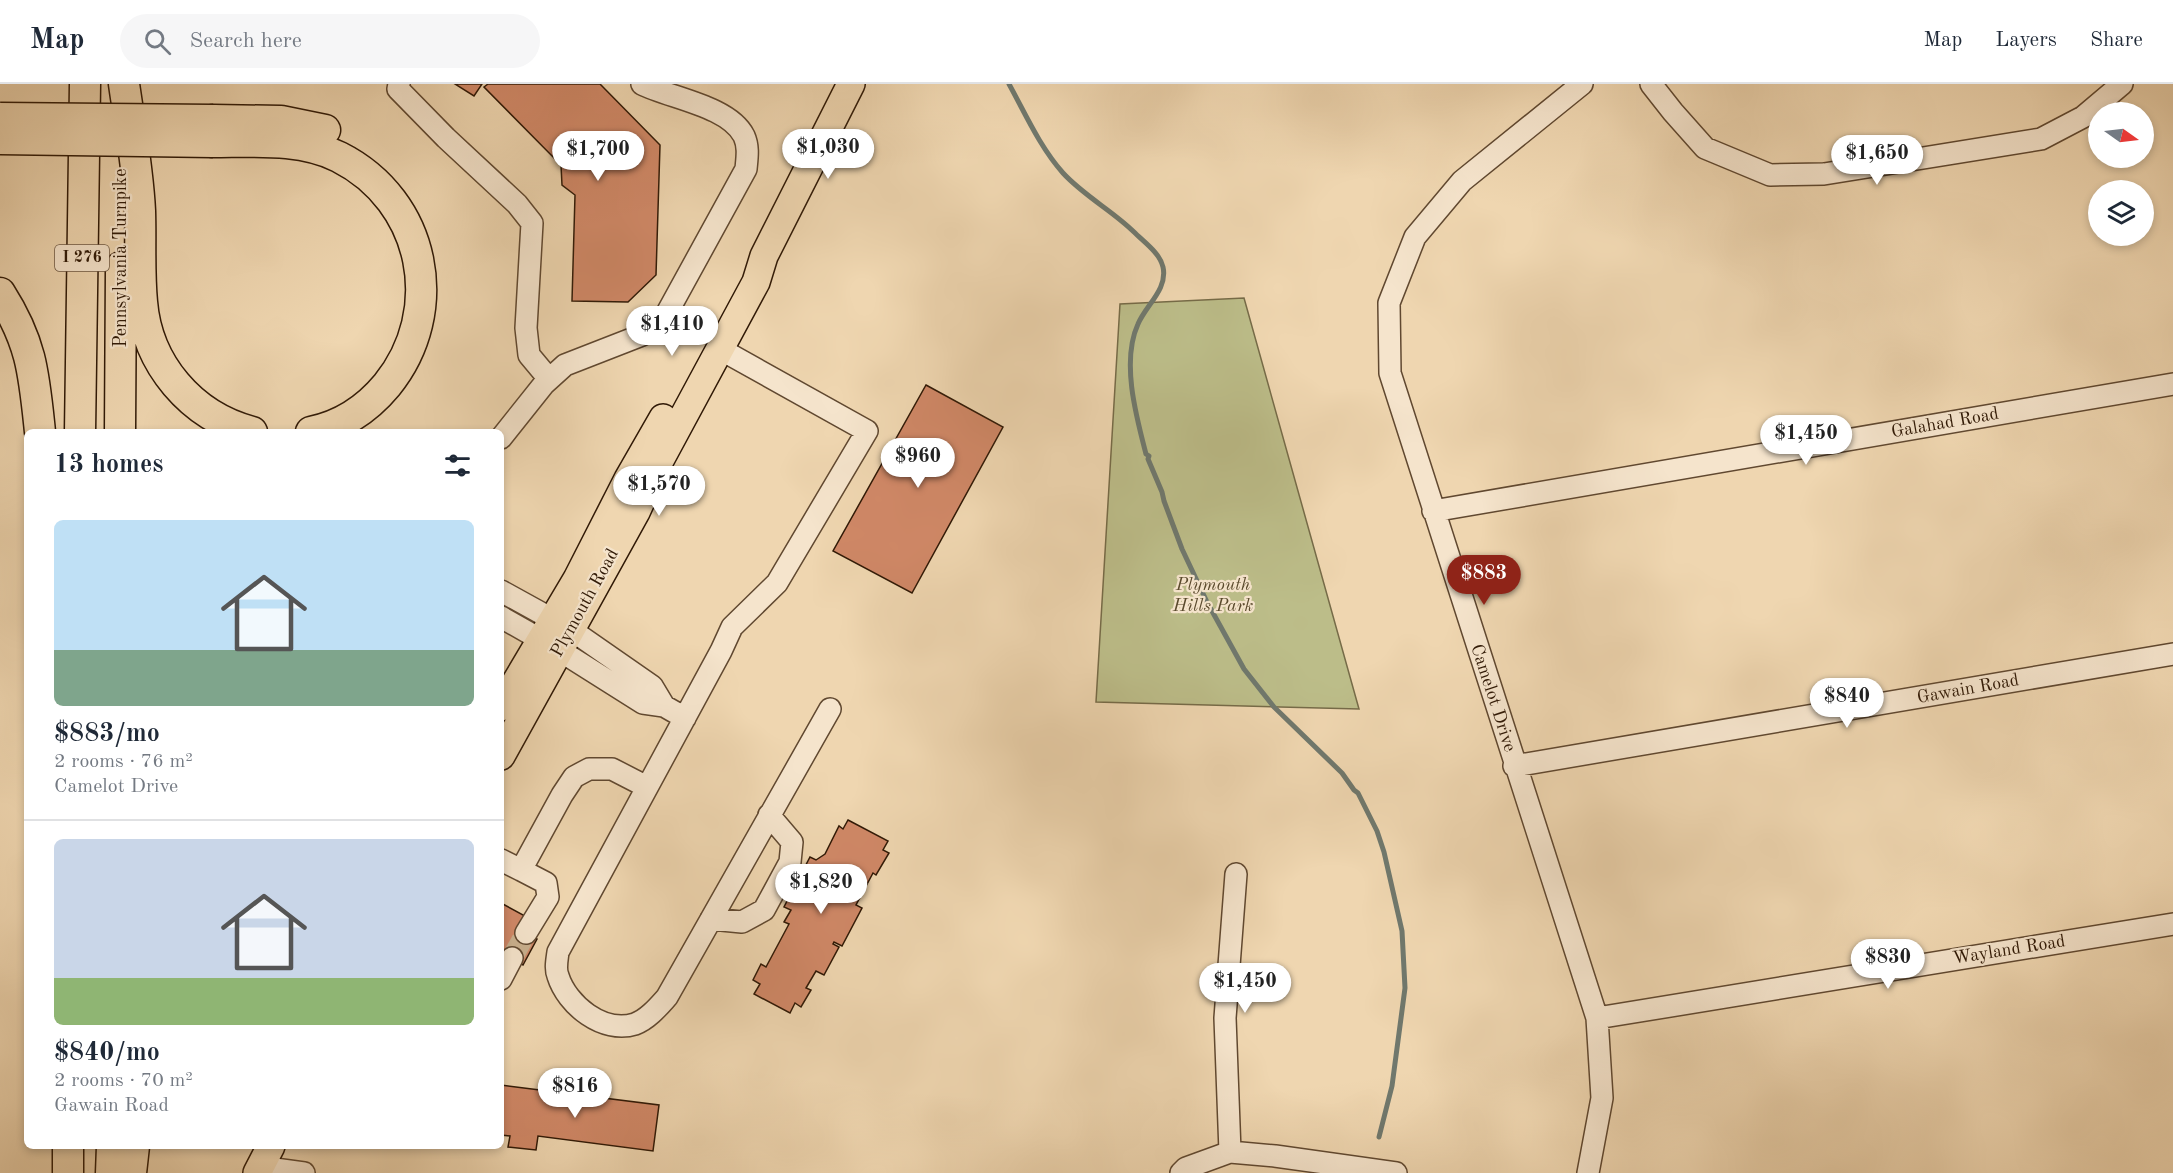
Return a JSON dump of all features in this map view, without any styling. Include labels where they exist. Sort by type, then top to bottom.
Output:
[{"type":"highway","name":"Pennsylvania Turnpike","points":[[80,429],[85,84]]},
{"type":"highway","name":"Pennsylvania Turnpike","points":[[120,429],[123,84]]},
{"type":"highway","points":[[123,84],[140,209],[142,303],[150,343],[168,374],[193,402],[221,421],[244,429]]},
{"type":"highway","points":[[0,118],[213,131],[303,146],[338,156],[369,177],[383,191],[404,220],[418,256],[422,296],[420,318],[414,340],[405,359],[382,391],[352,417],[321,429]]},
{"type":"highway","points":[[0,139],[213,131],[258,120],[320,128],[347,139],[385,166],[398,180],[418,210],[426,228],[438,269],[438,289],[434,328],[429,344],[410,380],[370,429]]},
{"type":"highway","points":[[0,293],[18,323],[30,356],[40,429]]},
{"type":"highway","points":[[68,1149],[68,1173]]},
{"type":"highway","points":[[111,1149],[111,1173]]},
{"type":"highway","points":[[131,1173],[134,1149]]},
{"type":"main road","name":"Plymouth Road","points":[[504,703],[556,634],[636,512],[659,462],[756,282],[764,256],[851,84]]},
{"type":"main road","name":"Plymouth Road","points":[[504,749],[556,634],[577,579],[628,479],[745,275],[764,256]]},
{"type":"street","points":[[399,84],[398,89],[446,138],[517,204],[532,224],[526,328],[529,355],[549,379]]},
{"type":"street","points":[[504,434],[549,379],[565,365],[642,335],[667,313],[746,169],[748,152],[744,137],[734,122],[720,114],[642,84]]},
{"type":"street","name":"Camelot Drive","points":[[1581,84],[1462,181],[1415,237],[1389,303],[1390,374],[1514,766],[1597,1018],[1602,1098],[1588,1173]]},
{"type":"street","points":[[1651,84],[1705,148],[1770,175],[1824,174],[2041,139],[2083,117],[2122,84]]},
{"type":"street","points":[[720,349],[867,431],[777,583],[732,627],[558,952],[557,974],[573,1003],[610,1026],[635,1024],[653,1013],[667,997],[830,709]]},
{"type":"street","name":"Galahad Road","points":[[1433,511],[2173,384]]},
{"type":"street","points":[[504,593],[643,702],[664,706],[685,718]]},
{"type":"street","points":[[504,618],[556,634]]},
{"type":"street","name":"Gawain Road","points":[[1514,766],[2173,654]]},
{"type":"street","points":[[526,933],[548,897],[546,883],[507,865],[574,777],[590,769],[612,769],[647,787]]},
{"type":"street","points":[[711,919],[742,922],[764,910],[790,862],[792,842],[769,815]]},
{"type":"street","points":[[1230,1152],[1225,1018],[1236,874]]},
{"type":"street","name":"Wayland Road","points":[[1597,1018],[2173,924]]},
{"type":"street","points":[[504,973],[512,958]]},
{"type":"street","points":[[1181,1173],[1186,1168],[1230,1152],[1396,1173]]},
{"type":"street","points":[[262,1162],[304,1173]]},
{"type":"green space","name":"Plymouth Hills Park","points":[[1244,298],[1359,709],[1096,702],[1120,304]]},
{"type":"building","points":[[455,84],[482,84],[474,96]]},
{"type":"building","points":[[488,84],[600,84],[660,145],[656,275],[628,302],[572,301],[575,195],[562,185],[561,165],[484,87]]},
{"type":"building","points":[[926,385],[1003,427],[912,593],[833,551]]},
{"type":"building","points":[[848,820],[888,841],[883,850],[889,853],[876,875],[873,873],[856,905],[862,908],[842,946],[834,942],[833,944],[839,947],[824,975],[816,971],[806,988],[811,990],[801,1007],[795,1003],[790,1013],[754,994],[760,984],[753,980],[761,964],[766,967],[789,924],[784,922],[791,910],[784,907],[810,857],[816,860],[825,854],[839,826],[843,829]]},
{"type":"building","points":[[504,905],[525,916],[519,929],[537,939],[523,965],[505,955],[504,957]]},
{"type":"building","points":[[504,1085],[659,1105],[653,1151],[538,1136],[536,1150],[508,1147],[510,1136],[504,1135]]},
{"type":"waterway","points":[[1009,84],[1040,142],[1063,173],[1126,224],[1159,257],[1164,275],[1162,283],[1138,324],[1133,339],[1130,371],[1138,423],[1146,454],[1149,456],[1148,459],[1182,549],[1207,602],[1244,669],[1274,707],[1342,773],[1358,793],[1377,831],[1402,931],[1405,988],[1392,1086],[1379,1137]]},
{"type":"tunnel","points":[[512,958],[526,933]]}]
